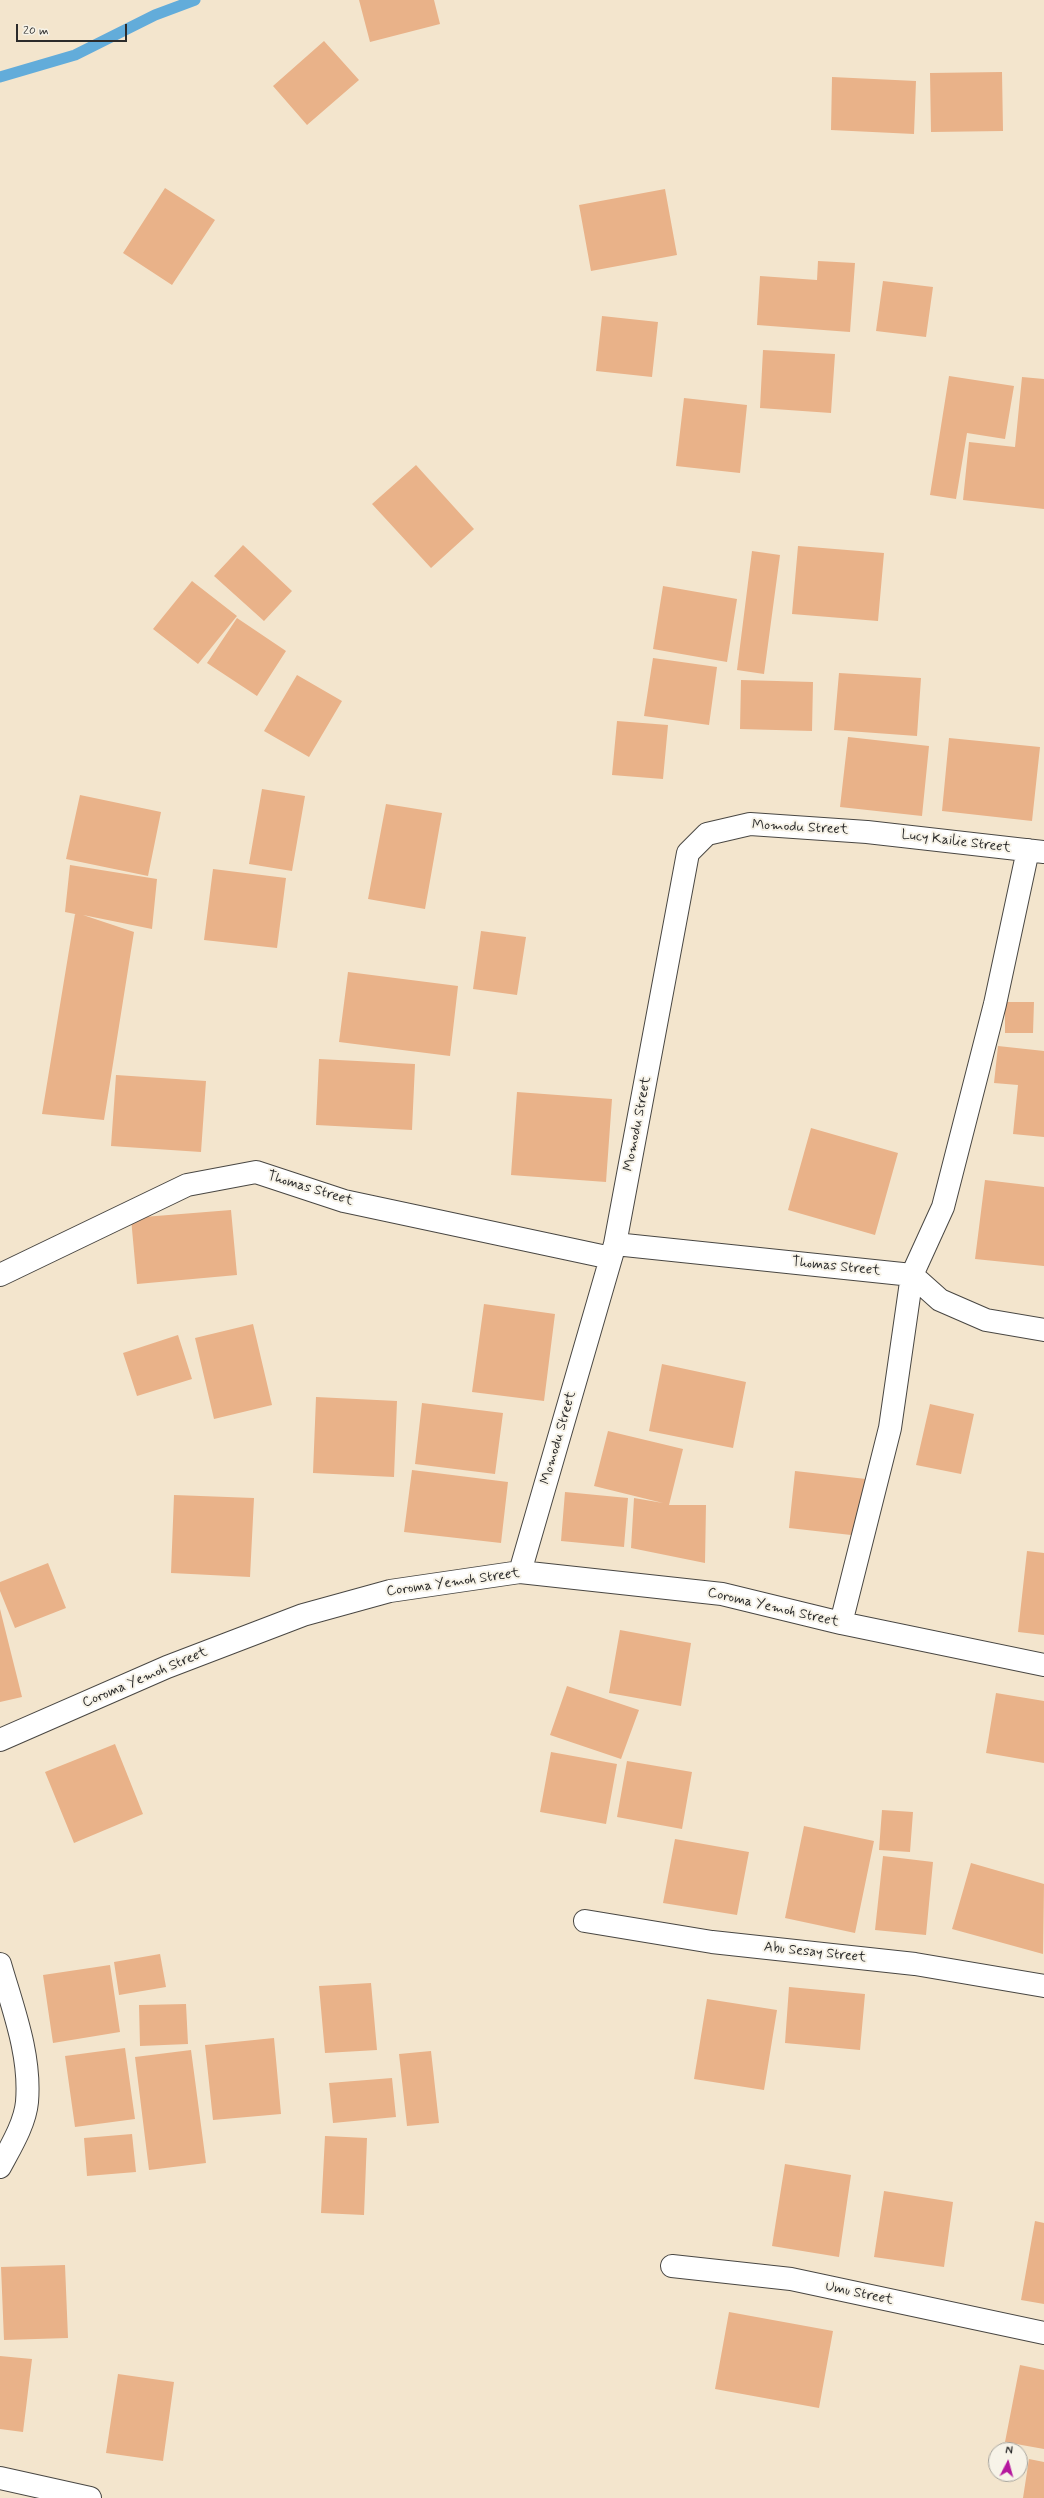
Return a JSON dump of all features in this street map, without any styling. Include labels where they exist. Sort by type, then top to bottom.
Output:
[{"type":"street","name":"Momodu Street","points":[[520,1572],[613,1251],[688,854],[707,834],[750,824],[867,832]]},
{"type":"street","name":"Lucy Kailie Street","points":[[867,832],[1036,851]]},
{"type":"street","points":[[841,1623],[890,1428],[912,1275],[943,1207],[1036,851]]},
{"type":"street","name":"Thomas Street","points":[[0,1274],[187,1185],[256,1172],[344,1201],[613,1251],[912,1275]]},
{"type":"street","points":[[912,1275],[940,1300],[986,1320],[1044,1330]]},
{"type":"street","name":"Coroma Yemoh Street","points":[[0,1740],[167,1667],[303,1615],[390,1591],[520,1572],[722,1594],[841,1623],[1044,1665]]},
{"type":"street","name":"Abu Sesay Street","points":[[585,1921],[712,1942],[915,1964],[1044,1986]]},
{"type":"street","points":[[0,1964],[25,2051],[27,2103],[14,2141],[0,2168]]},
{"type":"street","name":"Umu Street","points":[[672,2266],[791,2279],[1044,2333]]},
{"type":"street","points":[[0,2478],[90,2498]]},
{"type":"building","points":[[359,0],[434,0],[440,24],[370,42]]},
{"type":"building","points":[[324,41],[359,80],[307,125],[273,86]]},
{"type":"building","points":[[1002,72],[1003,131],[931,132],[930,73]]},
{"type":"building","points":[[832,77],[916,81],[914,134],[831,130]]},
{"type":"building","points":[[165,188],[215,220],[172,285],[123,253]]},
{"type":"building","points":[[665,189],[677,255],[591,271],[579,205]]},
{"type":"building","points":[[818,261],[855,263],[850,332],[757,325],[760,276],[817,280]]},
{"type":"building","points":[[883,281],[933,287],[926,337],[876,331]]},
{"type":"building","points":[[602,316],[658,322],[652,377],[596,371]]},
{"type":"building","points":[[763,350],[835,354],[831,413],[760,408]]},
{"type":"building","points":[[949,376],[1014,386],[1005,439],[967,433],[956,499],[930,495]]},
{"type":"building","points":[[1022,377],[1044,379],[1044,509],[963,500],[969,442],[1015,447]]},
{"type":"building","points":[[684,398],[747,405],[740,473],[676,466]]},
{"type":"building","points":[[416,465],[474,529],[431,568],[372,504]]},
{"type":"building","points":[[243,545],[292,591],[264,621],[214,576]]},
{"type":"building","points":[[798,546],[884,553],[878,621],[792,614]]},
{"type":"building","points":[[752,551],[780,555],[764,674],[737,670]]},
{"type":"building","points":[[192,581],[237,616],[198,664],[153,629]]},
{"type":"building","points":[[663,586],[737,599],[727,662],[653,649]]},
{"type":"building","points":[[237,618],[286,651],[257,696],[207,663]]},
{"type":"building","points":[[653,658],[717,667],[709,725],[644,716]]},
{"type":"building","points":[[839,673],[921,678],[917,736],[834,730]]},
{"type":"building","points":[[297,675],[342,701],[309,757],[264,731]]},
{"type":"building","points":[[741,680],[813,682],[812,731],[740,729]]},
{"type":"building","points":[[617,721],[668,725],[663,779],[612,775]]},
{"type":"building","points":[[848,737],[929,746],[922,816],[840,807]]},
{"type":"building","points":[[949,738],[1040,747],[1032,821],[942,811]]},
{"type":"building","points":[[262,789],[305,796],[292,871],[249,864]]},
{"type":"building","points":[[80,795],[161,812],[148,876],[66,859]]},
{"type":"building","points":[[386,804],[442,813],[425,909],[368,899]]},
{"type":"building","points":[[70,865],[157,879],[152,929],[83,915],[134,932],[104,1120],[42,1114],[75,914],[65,912]]},
{"type":"building","points":[[213,869],[286,878],[277,948],[204,940]]},
{"type":"building","points":[[481,931],[526,937],[517,995],[473,989]]},
{"type":"building","points":[[348,972],[458,986],[450,1056],[339,1042]]},
{"type":"building","points":[[1005,1002],[1034,1002],[1033,1033],[1005,1033]]},
{"type":"building","points":[[998,1046],[1044,1051],[1044,1137],[1013,1134],[1018,1085],[994,1083]]},
{"type":"building","points":[[319,1059],[415,1064],[412,1130],[316,1125]]},
{"type":"building","points":[[116,1075],[206,1081],[201,1152],[111,1146]]},
{"type":"building","points":[[517,1092],[612,1099],[606,1182],[511,1175]]},
{"type":"building","points":[[811,1128],[898,1153],[875,1235],[788,1210]]},
{"type":"building","points":[[985,1180],[1044,1187],[1044,1266],[975,1259]]},
{"type":"building","points":[[231,1210],[237,1275],[137,1284],[131,1218]]},
{"type":"building","points":[[484,1304],[555,1314],[544,1401],[472,1392]]},
{"type":"building","points":[[253,1324],[272,1405],[214,1419],[195,1338]]},
{"type":"building","points":[[178,1335],[192,1379],[137,1396],[123,1353]]},
{"type":"building","points":[[662,1364],[746,1382],[733,1448],[649,1431]]},
{"type":"building","points":[[316,1397],[397,1401],[394,1477],[313,1473]]},
{"type":"building","points":[[422,1403],[503,1413],[495,1474],[415,1464]]},
{"type":"building","points":[[930,1404],[974,1414],[961,1474],[916,1465]]},
{"type":"building","points":[[608,1431],[683,1449],[669,1505],[706,1505],[705,1563],[631,1548],[634,1498],[663,1503],[594,1486]]},
{"type":"building","points":[[412,1470],[508,1482],[501,1543],[404,1532]]},
{"type":"building","points":[[795,1471],[866,1479],[860,1536],[789,1528]]},
{"type":"building","points":[[565,1492],[628,1498],[624,1547],[561,1541]]},
{"type":"building","points":[[174,1495],[254,1498],[250,1577],[171,1573]]},
{"type":"building","points":[[1027,1551],[1044,1553],[1044,1635],[1018,1632]]},
{"type":"building","points":[[48,1563],[66,1608],[15,1628],[0,1591],[0,1582]]},
{"type":"building","points":[[0,1609],[22,1697],[0,1702]]},
{"type":"building","points":[[620,1630],[691,1643],[681,1706],[609,1693]]},
{"type":"building","points":[[567,1686],[639,1710],[621,1759],[550,1735]]},
{"type":"building","points":[[996,1693],[1044,1701],[1044,1763],[986,1753]]},
{"type":"building","points":[[115,1744],[143,1814],[74,1843],[45,1772]]},
{"type":"building","points":[[551,1752],[617,1764],[606,1824],[540,1812]]},
{"type":"building","points":[[627,1761],[692,1772],[682,1829],[617,1817]]},
{"type":"building","points":[[882,1810],[913,1812],[910,1852],[879,1850]]},
{"type":"building","points":[[804,1826],[874,1841],[855,1933],[785,1918]]},
{"type":"building","points":[[675,1839],[749,1852],[737,1915],[663,1903]]},
{"type":"building","points":[[883,1856],[933,1862],[926,1935],[875,1930]]},
{"type":"building","points":[[971,1863],[1044,1884],[1043,1954],[952,1929]]},
{"type":"building","points":[[160,1954],[166,1987],[119,1995],[114,1962]]},
{"type":"building","points":[[110,1965],[120,2032],[53,2043],[43,1975]]},
{"type":"building","points":[[371,1983],[377,2050],[325,2053],[319,1986]]},
{"type":"building","points":[[789,1987],[865,1994],[860,2050],[785,2043]]},
{"type":"building","points":[[707,1999],[777,2010],[764,2090],[694,2079]]},
{"type":"building","points":[[186,2004],[188,2044],[140,2046],[139,2005]]},
{"type":"building","points":[[274,2038],[281,2114],[213,2120],[205,2045]]},
{"type":"building","points":[[125,2048],[135,2119],[75,2127],[65,2056]]},
{"type":"building","points":[[191,2050],[206,2163],[149,2170],[135,2057]]},
{"type":"building","points":[[431,2051],[439,2123],[407,2126],[399,2054]]},
{"type":"building","points":[[392,2078],[396,2117],[333,2123],[329,2083]]},
{"type":"building","points":[[132,2134],[136,2172],[87,2176],[84,2138]]},
{"type":"building","points":[[325,2136],[367,2138],[364,2215],[321,2213]]},
{"type":"building","points":[[785,2164],[851,2175],[839,2257],[772,2246]]},
{"type":"building","points":[[884,2191],[953,2202],[944,2267],[874,2257]]},
{"type":"building","points":[[1035,2221],[1044,2223],[1044,2304],[1021,2300]]},
{"type":"building","points":[[65,2265],[68,2338],[4,2340],[1,2267]]},
{"type":"building","points":[[729,2312],[833,2331],[819,2408],[715,2389]]},
{"type":"building","points":[[0,2356],[32,2359],[23,2432],[0,2429]]},
{"type":"building","points":[[1020,2365],[1044,2370],[1044,2449],[1028,2446],[1028,2442],[1005,2442]]},
{"type":"building","points":[[118,2374],[174,2382],[163,2461],[106,2453]]},
{"type":"building","points":[[1029,2459],[1044,2462],[1044,2498],[1023,2498],[1025,2482],[1028,2482]]},
{"type":"waterway","points":[[0,77],[75,55],[155,15],[195,0]]}]
